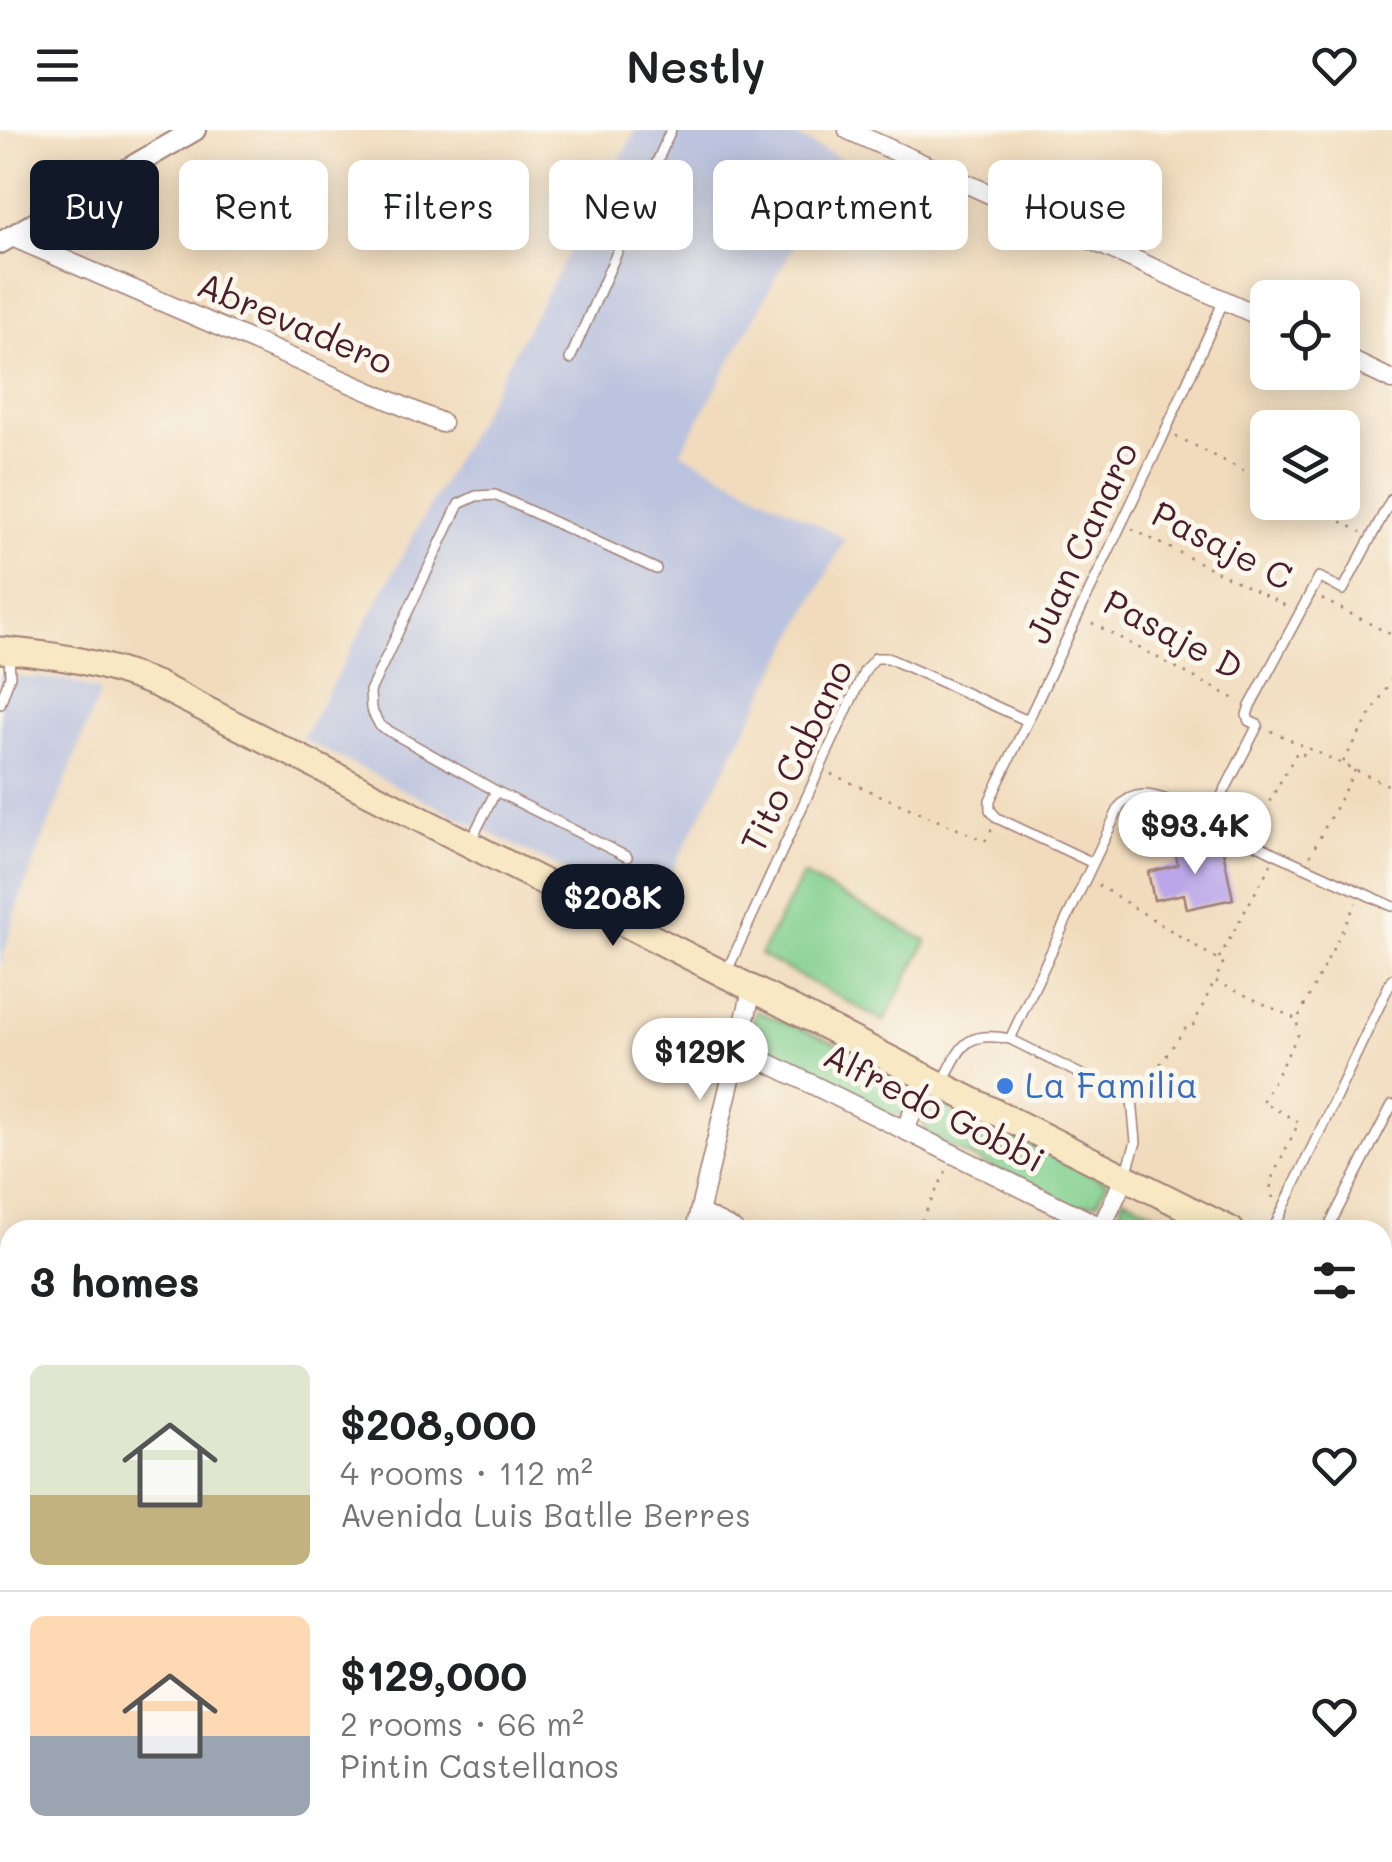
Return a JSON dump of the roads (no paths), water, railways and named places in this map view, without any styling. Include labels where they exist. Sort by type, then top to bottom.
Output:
[{"type":"main road","points":[[4,651],[79,658],[156,684],[1211,1220]]},
{"type":"street","points":[[6,240],[195,130]]},
{"type":"street","points":[[848,130],[1250,312]]},
{"type":"street","name":"Abrevadero","points":[[6,240],[442,423]]},
{"type":"street","points":[[1360,365],[1392,380]]},
{"type":"street","points":[[698,1220],[752,990]]},
{"type":"street","name":"Alfredo Gobbi","points":[[736,1047],[1084,1220]]},
{"type":"street","points":[[905,1130],[934,1082]]},
{"type":"street","points":[[1107,1220],[1125,1177]]},
{"type":"lane","points":[[570,359],[671,130]]},
{"type":"lane","name":"Juan Canaro","points":[[1093,863],[994,814],[990,800],[1224,300]]},
{"type":"lane","points":[[627,858],[380,726],[370,709],[370,691],[459,504],[476,496],[495,496],[656,569]]},
{"type":"lane","name":"Pasaje D","points":[[1209,821],[1258,726],[1247,716],[1250,706],[1319,577],[1343,590],[1392,498]]},
{"type":"lane","points":[[0,704],[10,676],[4,651]]},
{"type":"lane","name":"Tito Cabano","points":[[724,975],[865,670],[875,658],[888,658],[1028,721]]},
{"type":"lane","points":[[469,844],[496,791]]},
{"type":"lane","points":[[1010,1039],[1126,799],[1151,794],[1392,906]]},
{"type":"lane","points":[[1277,1220],[1392,979]]},
{"type":"lane","points":[[934,1082],[964,1043],[986,1034],[1010,1039],[1132,1100],[1136,1142],[1125,1177]]},
{"type":"lane","points":[[1332,1220],[1392,1105]]},
{"type":"place","name":"La Familia","points":[[1005,1086]]}]
